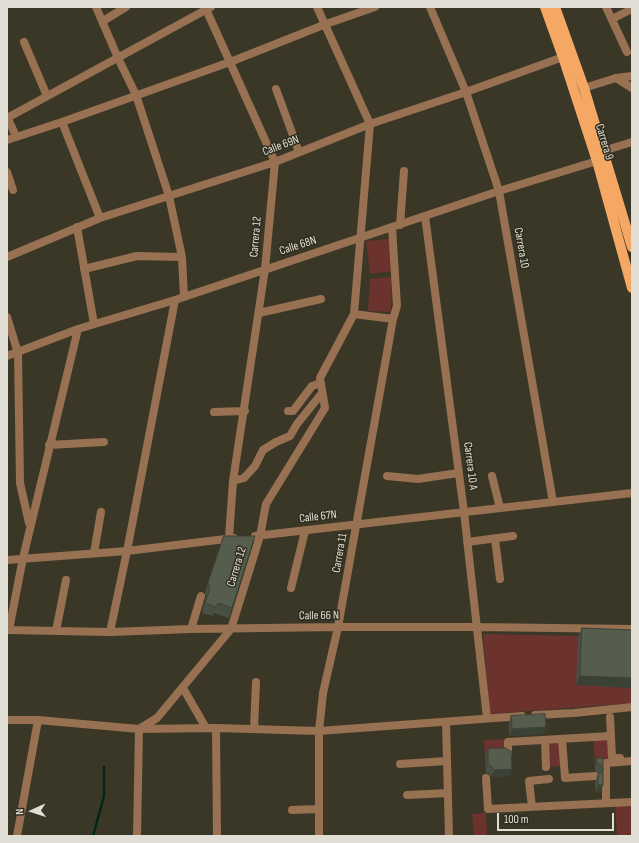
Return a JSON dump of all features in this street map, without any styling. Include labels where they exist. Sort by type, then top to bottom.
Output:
[{"type":"main road","name":"Carrera 9","points":[[545,7],[597,161],[632,288]]},
{"type":"main road","name":"Carrera 9","points":[[555,7],[584,88],[632,247]]},
{"type":"street","points":[[96,7],[136,95],[169,196],[182,256],[184,297]]},
{"type":"street","points":[[103,21],[126,7]]},
{"type":"street","points":[[318,7],[370,124],[359,238]]},
{"type":"street","points":[[7,140],[230,62],[326,24],[375,7]]},
{"type":"street","name":"Carrera 10","points":[[430,7],[466,92],[499,192],[553,502]]},
{"type":"street","points":[[606,7],[627,52]]},
{"type":"street","points":[[16,136],[7,117],[118,58],[207,8]]},
{"type":"street","name":"Carrera 12","points":[[207,8],[275,162],[265,269],[234,481],[229,538]]},
{"type":"street","points":[[612,19],[632,9]]},
{"type":"street","points":[[24,42],[47,96]]},
{"type":"street","name":"Calle 69N","points":[[7,257],[100,218],[275,162],[370,124],[466,92],[563,57]]},
{"type":"street","points":[[584,88],[616,78],[632,76]]},
{"type":"street","points":[[616,78],[632,88]]},
{"type":"street","points":[[276,89],[299,152]]},
{"type":"street","points":[[62,122],[100,218]]},
{"type":"street","points":[[603,151],[632,142]]},
{"type":"street","name":"Calle 68N","points":[[7,356],[78,329],[175,300],[425,216],[597,161]]},
{"type":"street","name":"Carrera 11","points":[[318,836],[319,731],[322,693],[338,627],[393,319],[397,306],[396,226],[404,171]]},
{"type":"street","points":[[7,172],[13,190]]},
{"type":"street","name":"Carrera 10 A","points":[[425,216],[464,512],[487,718]]},
{"type":"street","points":[[77,227],[94,324]]},
{"type":"street","name":"Carrera 12","points":[[139,729],[157,718],[230,629],[260,536],[266,504],[325,408],[320,378],[354,314],[359,238]]},
{"type":"street","points":[[84,269],[137,256],[182,256]]},
{"type":"street","points":[[259,313],[321,299]]},
{"type":"street","points":[[110,632],[175,300]]},
{"type":"street","points":[[354,314],[393,319]]},
{"type":"street","points":[[7,317],[18,353],[20,483],[30,526]]},
{"type":"street","points":[[8,630],[30,526],[78,329]]},
{"type":"street","points":[[288,411],[292,411],[312,386],[321,383]]},
{"type":"street","points":[[234,481],[244,478],[255,466],[263,450],[290,436],[322,393]]},
{"type":"street","points":[[214,412],[245,411]]},
{"type":"street","points":[[50,445],[104,442]]},
{"type":"street","points":[[387,476],[418,479],[458,473]]},
{"type":"street","points":[[492,476],[500,508]]},
{"type":"street","name":"Calle 67N","points":[[7,560],[127,551],[229,538],[305,531],[632,493]]},
{"type":"street","points":[[94,553],[101,512]]},
{"type":"street","points":[[292,588],[305,531]]},
{"type":"street","points":[[467,542],[513,536]]},
{"type":"street","points":[[495,539],[500,580]]},
{"type":"street","points":[[56,631],[66,580]]},
{"type":"street","points":[[191,629],[201,596]]},
{"type":"street","name":"Calle 66 N","points":[[8,630],[110,632],[191,629],[338,627],[632,629]]},
{"type":"street","points":[[254,729],[256,682]]},
{"type":"street","points":[[183,688],[206,728]]},
{"type":"street","points":[[7,720],[38,720],[139,729],[216,728],[319,731],[574,713],[632,707]]},
{"type":"street","points":[[606,803],[611,736],[610,717]]},
{"type":"street","points":[[17,836],[38,720]]},
{"type":"street","points":[[446,722],[449,836]]},
{"type":"street","points":[[216,728],[217,836]]},
{"type":"street","points":[[137,836],[139,729]]},
{"type":"street","points":[[508,753],[508,742],[611,736]]},
{"type":"street","points":[[562,739],[565,778],[595,776]]},
{"type":"street","points":[[545,740],[546,767]]},
{"type":"street","points":[[609,760],[632,757]]},
{"type":"street","points":[[609,760],[632,761]]},
{"type":"street","points":[[400,764],[447,762]]},
{"type":"street","points":[[486,778],[488,809],[632,802]]},
{"type":"street","points":[[532,807],[529,781],[548,779]]},
{"type":"street","points":[[407,795],[448,793]]},
{"type":"street","points":[[292,810],[319,809]]},
{"type":"shaded area","points":[[390,239],[393,271],[370,274],[366,241]]},
{"type":"shaded area","points":[[392,277],[391,312],[368,311],[370,279]]},
{"type":"shaded area","points":[[483,634],[632,637],[632,703],[490,714]]},
{"type":"shaded area","points":[[593,738],[609,738],[611,763],[595,763]]},
{"type":"shaded area","points":[[507,739],[507,755],[485,756],[484,740]]},
{"type":"shaded area","points":[[546,740],[562,740],[563,766],[547,767]]},
{"type":"shaded area","points":[[632,804],[632,836],[617,836],[615,805]]},
{"type":"shaded area","points":[[486,813],[487,836],[474,836],[472,814]]},
{"type":"building","points":[[224,536],[255,536],[232,608],[218,603],[216,607],[205,603],[210,588],[208,583]]},
{"type":"building","points":[[582,628],[632,630],[632,678],[580,676]]},
{"type":"building","points":[[545,714],[546,727],[512,729],[511,716]]},
{"type":"building","points":[[506,748],[511,751],[512,769],[494,770],[488,765],[488,749]]},
{"type":"building","points":[[597,758],[603,758],[603,769],[602,766],[597,763]]},
{"type":"building","points":[[603,769],[603,785],[598,785],[598,774],[601,773]]},
{"type":"waterway","points":[[93,836],[104,796],[104,767]]}]
